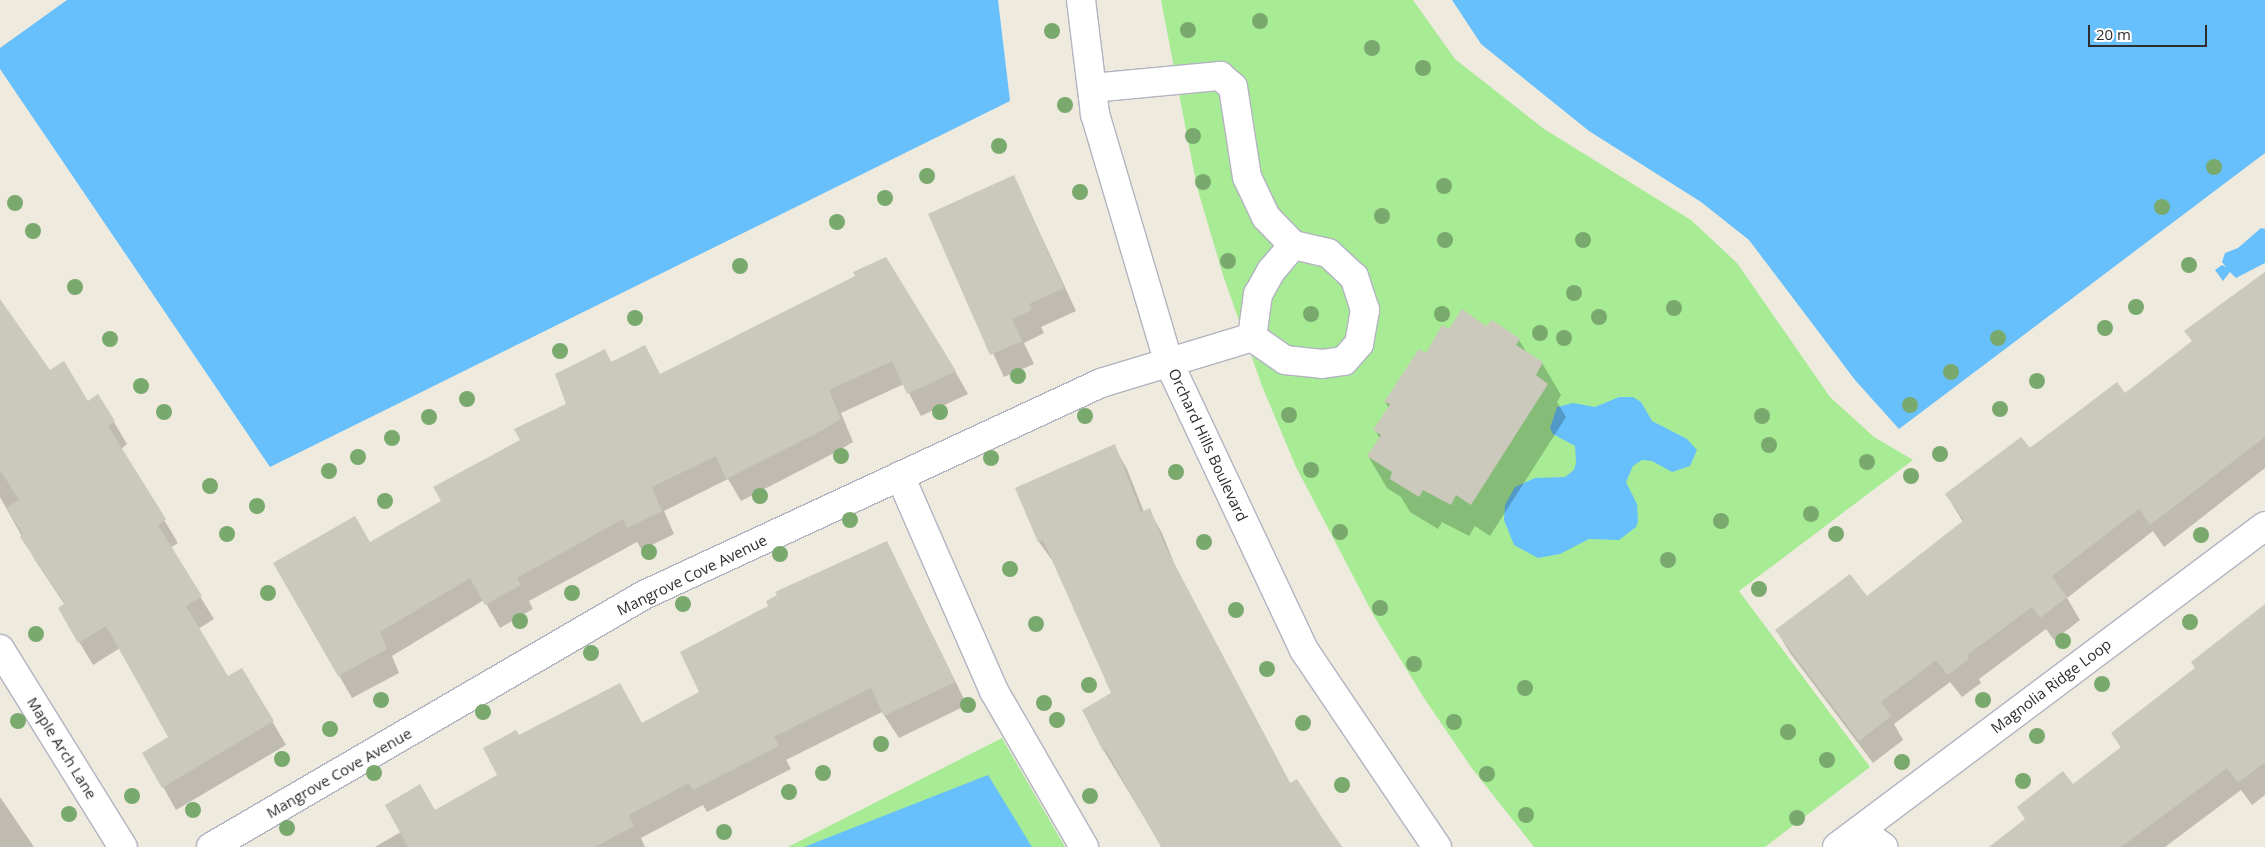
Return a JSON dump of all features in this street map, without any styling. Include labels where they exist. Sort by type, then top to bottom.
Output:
[{"type":"street","name":"Orchard Hills Boulevard","points":[[1081,0],[1095,114],[1168,361],[1304,650],[1437,847]]},
{"type":"street","points":[[1092,88],[1220,76],[1233,87],[1247,176],[1266,217],[1293,245],[1328,253],[1354,277],[1365,310],[1359,344],[1344,361],[1322,364],[1285,360],[1252,337],[1258,294],[1271,271],[1293,245]]},
{"type":"street","name":"Mangrove Cove Avenue","points":[[211,847],[644,595],[1101,383],[1168,361],[1252,337]]},
{"type":"street","points":[[900,476],[994,691],[1084,847]]},
{"type":"street","name":"Magnolia Ridge Loop","points":[[1837,847],[2265,526]]},
{"type":"street","name":"Maple Arch Lane","points":[[0,649],[123,847]]},
{"type":"street","points":[[1860,830],[1883,847]]},
{"type":"green space","points":[[1161,0],[1413,0],[1455,59],[1544,129],[1691,220],[1737,263],[1830,397],[1874,437],[1913,460],[1739,591],[1870,767],[1765,847],[1534,847],[1471,767],[1424,698],[1374,616],[1296,467],[1262,386],[1223,275],[1197,187]]},
{"type":"green space","points":[[1002,738],[1065,847],[788,847]]},
{"type":"water","points":[[67,0],[998,0],[1010,101],[270,467],[0,69],[0,48]]},
{"type":"water","points":[[1452,0],[2265,0],[2265,153],[1899,429],[1855,380],[1749,240],[1701,202],[1589,131],[1481,44]]},
{"type":"water","points":[[2261,228],[2265,229],[2265,263],[2236,278],[2230,272],[2223,281],[2215,270],[2222,265],[2226,267],[2222,262],[2225,253],[2238,248]]},
{"type":"water","points":[[1619,397],[1633,397],[1641,402],[1652,421],[1687,439],[1697,450],[1690,466],[1672,472],[1652,461],[1642,460],[1633,466],[1626,482],[1637,504],[1638,521],[1636,527],[1619,540],[1589,539],[1560,554],[1538,558],[1514,545],[1504,520],[1505,505],[1515,487],[1535,478],[1565,477],[1574,470],[1576,463],[1575,446],[1553,434],[1550,428],[1557,407],[1573,403],[1595,407]]},
{"type":"water","points":[[988,775],[1032,847],[804,847]]},
{"type":"building","points":[[1014,175],[1064,288],[1029,304],[1032,310],[1012,319],[1022,341],[990,355],[928,214]]},
{"type":"building","points":[[886,257],[956,371],[907,394],[892,361],[829,390],[841,419],[823,430],[726,479],[716,456],[652,487],[662,511],[627,528],[623,519],[517,578],[521,585],[485,605],[470,578],[380,632],[387,649],[338,676],[273,563],[355,516],[370,542],[441,501],[433,487],[520,440],[514,429],[566,404],[555,374],[605,349],[611,362],[645,345],[660,374],[855,276],[853,272]]},
{"type":"building","points":[[2265,272],[2265,437],[2150,525],[2139,509],[2052,576],[2067,597],[2040,618],[2032,607],[1967,655],[1969,659],[1948,675],[1936,660],[1881,702],[1891,716],[1859,741],[1775,630],[1850,574],[1867,596],[1964,520],[1945,494],[2021,437],[2030,448],[2117,382],[2125,393],[2192,341],[2184,331]]},
{"type":"building","points":[[0,299],[50,370],[64,361],[88,401],[98,394],[115,421],[108,426],[166,519],[158,525],[202,596],[186,606],[228,676],[242,668],[274,721],[162,788],[142,753],[168,737],[142,690],[106,626],[78,643],[58,608],[65,603],[20,537],[23,534],[6,508],[19,500],[0,470]]},
{"type":"building","points":[[1462,309],[1486,326],[1492,320],[1520,339],[1516,345],[1543,362],[1536,375],[1548,384],[1471,505],[1456,495],[1451,505],[1423,490],[1419,497],[1390,479],[1392,472],[1367,456],[1381,435],[1373,430],[1390,404],[1384,402],[1419,349],[1426,353],[1442,325],[1449,329]]},
{"type":"building","points":[[1115,444],[1141,512],[1150,508],[1164,544],[1290,783],[1297,779],[1341,847],[1161,847],[1106,750],[1103,751],[1082,710],[1111,693],[1043,540],[1038,542],[1015,488]]},
{"type":"building","points":[[887,541],[955,682],[884,716],[871,688],[774,737],[779,746],[693,790],[689,783],[629,815],[634,826],[595,847],[408,847],[385,805],[420,784],[435,810],[497,775],[483,748],[516,730],[519,735],[620,683],[642,723],[699,692],[680,652],[768,606],[766,601],[777,595],[775,592]]},
{"type":"building","points":[[2265,604],[2265,762],[2238,783],[2227,768],[2121,847],[1989,847],[2025,819],[2017,807],[2063,771],[2073,784],[2121,747],[2111,733],[2195,668],[2191,662]]}]
